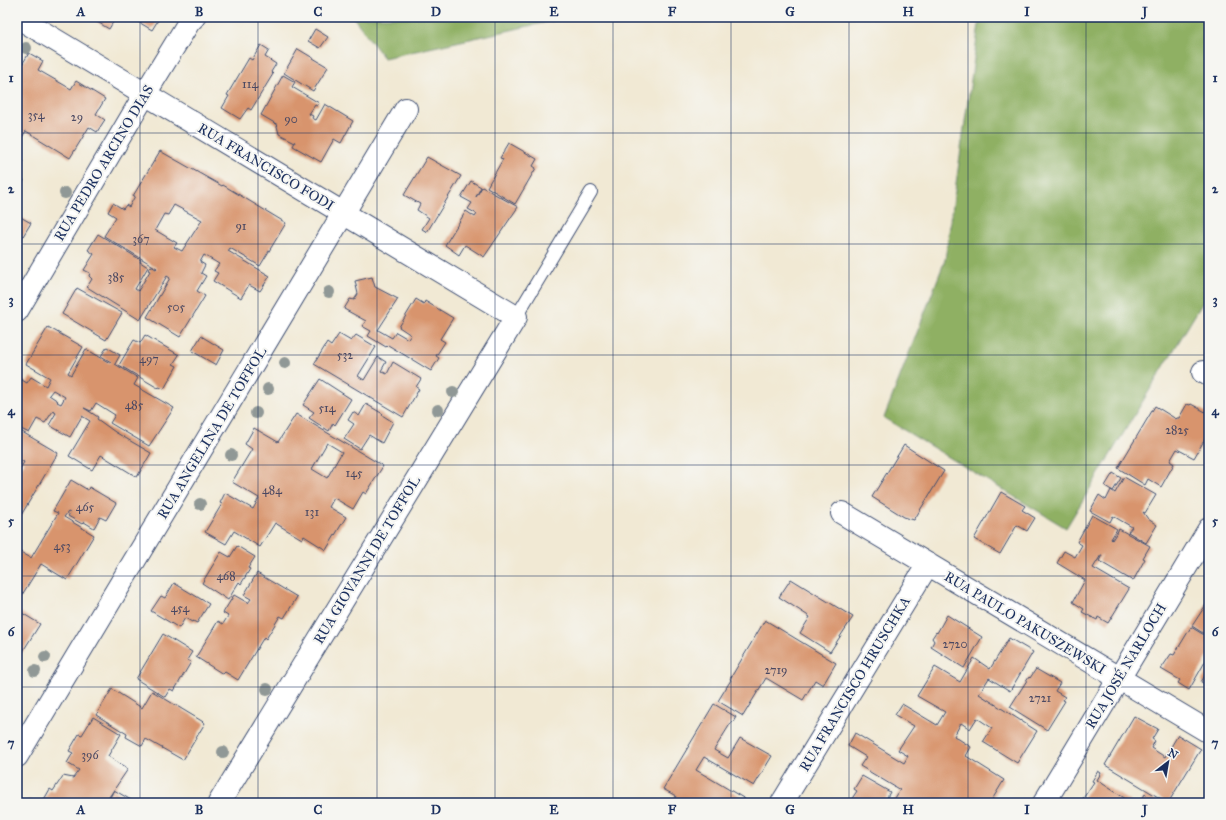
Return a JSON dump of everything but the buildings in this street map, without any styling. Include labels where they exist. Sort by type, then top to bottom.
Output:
[{"type":"street","name":"RUA FRANCISCO FODI","points":[[17,17],[516,317]]},
{"type":"street","name":"RUA PEDRO ARCINO DIAS","points":[[17,311],[145,94],[189,22],[194,17]]},
{"type":"street","name":"RUA ANGELINA DE TOFFOL","points":[[17,756],[406,109]]},
{"type":"street","name":"RUA GIOVANNI DE TOFFOL","points":[[219,803],[516,317]]},
{"type":"street","name":"RUA PAULO PAKUSZEWSKI","points":[[842,513],[1209,732]]},
{"type":"street","name":"RUA JOSÉ NARLOCH","points":[[1044,803],[1209,529]]},
{"type":"street","name":"RUA FRANCISCO HRUSCHKA","points":[[782,803],[928,564]]},
{"type":"lane","points":[[516,317],[591,192]]},
{"type":"green space","points":[[353,17],[570,17],[384,58]]},
{"type":"green space","points":[[980,17],[1209,17],[1209,292],[1066,528],[884,418],[945,260]]}]
